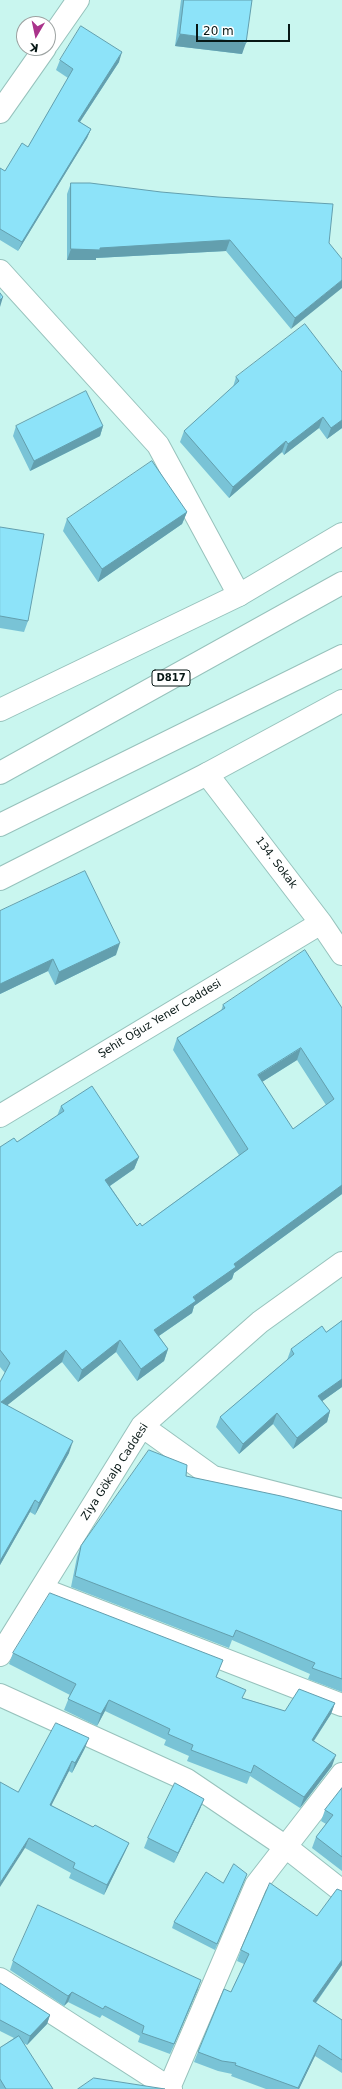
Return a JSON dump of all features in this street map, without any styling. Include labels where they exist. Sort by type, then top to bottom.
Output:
[{"type":"main road","points":[[56,32],[78,0]]},
{"type":"main road","points":[[0,112],[39,56]]},
{"type":"main road","points":[[0,271],[158,445],[239,595]]},
{"type":"main road","points":[[0,710],[239,595],[342,534]]},
{"type":"main road","name":"D817","points":[[0,773],[342,583]]},
{"type":"main road","points":[[0,825],[342,656]]},
{"type":"main road","points":[[0,879],[207,774],[342,702]]},
{"type":"main road","name":"134. Sokak","points":[[207,774],[321,923],[342,954]]},
{"type":"main road","name":"Şehit Oğuz Yener Caddesi","points":[[0,1116],[321,923]]},
{"type":"main road","name":"Ziya Gökalp Caddesi","points":[[3,1645],[42,1589],[142,1426],[260,1322],[342,1263]]},
{"type":"main road","points":[[142,1426],[213,1477],[342,1510]]},
{"type":"main road","points":[[42,1589],[342,1705]]},
{"type":"main road","points":[[0,1695],[187,1780],[286,1847],[342,1891]]},
{"type":"main road","points":[[0,1979],[170,2088],[256,1885],[342,1774]]},
{"type":"building","points":[[184,0],[252,0],[246,43],[180,34]]},
{"type":"building","points":[[81,26],[122,52],[78,121],[91,129],[22,242],[0,229],[0,168],[5,171],[22,143],[28,147],[73,69],[60,60]]},
{"type":"building","points":[[71,183],[90,183],[161,192],[218,197],[333,204],[329,243],[342,259],[342,280],[295,318],[230,240],[100,248],[100,250],[71,249]]},
{"type":"building","points":[[0,293],[3,297],[0,300]]},
{"type":"building","points":[[305,324],[342,372],[342,420],[331,428],[323,417],[288,444],[286,441],[233,487],[184,431],[239,381],[236,377]]},
{"type":"building","points":[[86,391],[103,426],[34,461],[16,426]]},
{"type":"building","points":[[152,461],[187,512],[102,569],[67,519]]},
{"type":"building","points":[[0,527],[44,534],[28,621],[0,616]]},
{"type":"building","points":[[85,871],[120,943],[59,972],[53,959],[0,984],[0,911]]},
{"type":"building","points":[[305,950],[342,1008],[342,1185],[234,1264],[236,1267],[193,1297],[196,1301],[154,1330],[168,1349],[141,1369],[120,1340],[82,1370],[66,1350],[1,1402],[73,1441],[39,1503],[35,1500],[0,1561],[0,1382],[10,1363],[0,1350],[0,1147],[14,1138],[17,1142],[64,1111],[61,1106],[92,1086],[139,1157],[105,1180],[137,1226],[140,1223],[142,1226],[248,1149],[177,1038],[225,1008],[223,1005]],"holes":[[[301,1048],[334,1099],[293,1129],[258,1075]]]},
{"type":"building","points":[[342,1321],[342,1379],[318,1396],[330,1411],[297,1438],[277,1413],[243,1444],[220,1417],[294,1354],[291,1349],[322,1326],[326,1332]]},
{"type":"building","points":[[149,1450],[187,1465],[186,1476],[281,1496],[342,1511],[342,1679],[312,1668],[315,1663],[236,1630],[233,1637],[75,1576],[81,1546]]},
{"type":"building","points":[[50,1593],[223,1660],[216,1677],[246,1690],[242,1698],[285,1711],[299,1689],[335,1703],[312,1740],[336,1755],[304,1797],[254,1765],[251,1773],[191,1750],[193,1745],[168,1734],[170,1729],[109,1700],[101,1714],[68,1699],[76,1684],[13,1653]]},
{"type":"building","points":[[56,1723],[89,1738],[75,1763],[72,1761],[50,1805],[93,1827],[95,1825],[129,1843],[107,1885],[73,1868],[75,1863],[29,1838],[0,1883],[0,1782],[18,1792]]},
{"type":"building","points":[[175,1783],[204,1799],[178,1853],[148,1838]]},
{"type":"building","points":[[342,1788],[342,1857],[316,1837],[333,1815],[325,1810]]},
{"type":"building","points":[[234,1864],[247,1874],[217,1944],[174,1922],[206,1872],[223,1883]]},
{"type":"building","points":[[270,1883],[317,1916],[337,1889],[342,1891],[342,1960],[313,2001],[342,2020],[342,2060],[319,2045],[298,2088],[235,2065],[236,2063],[222,2061],[198,2052],[224,1989],[231,1992],[249,1954],[241,1950]]},
{"type":"building","points":[[38,1905],[201,1980],[174,2044],[142,2033],[144,2026],[105,2006],[103,2009],[72,1992],[68,1996],[13,1961]]},
{"type":"building","points":[[0,1983],[50,2015],[30,2036],[0,2020]]},
{"type":"building","points":[[19,2036],[53,2089],[6,2089],[0,2079],[0,2048]]},
{"type":"building","points":[[94,2078],[165,2089],[78,2089]]}]
